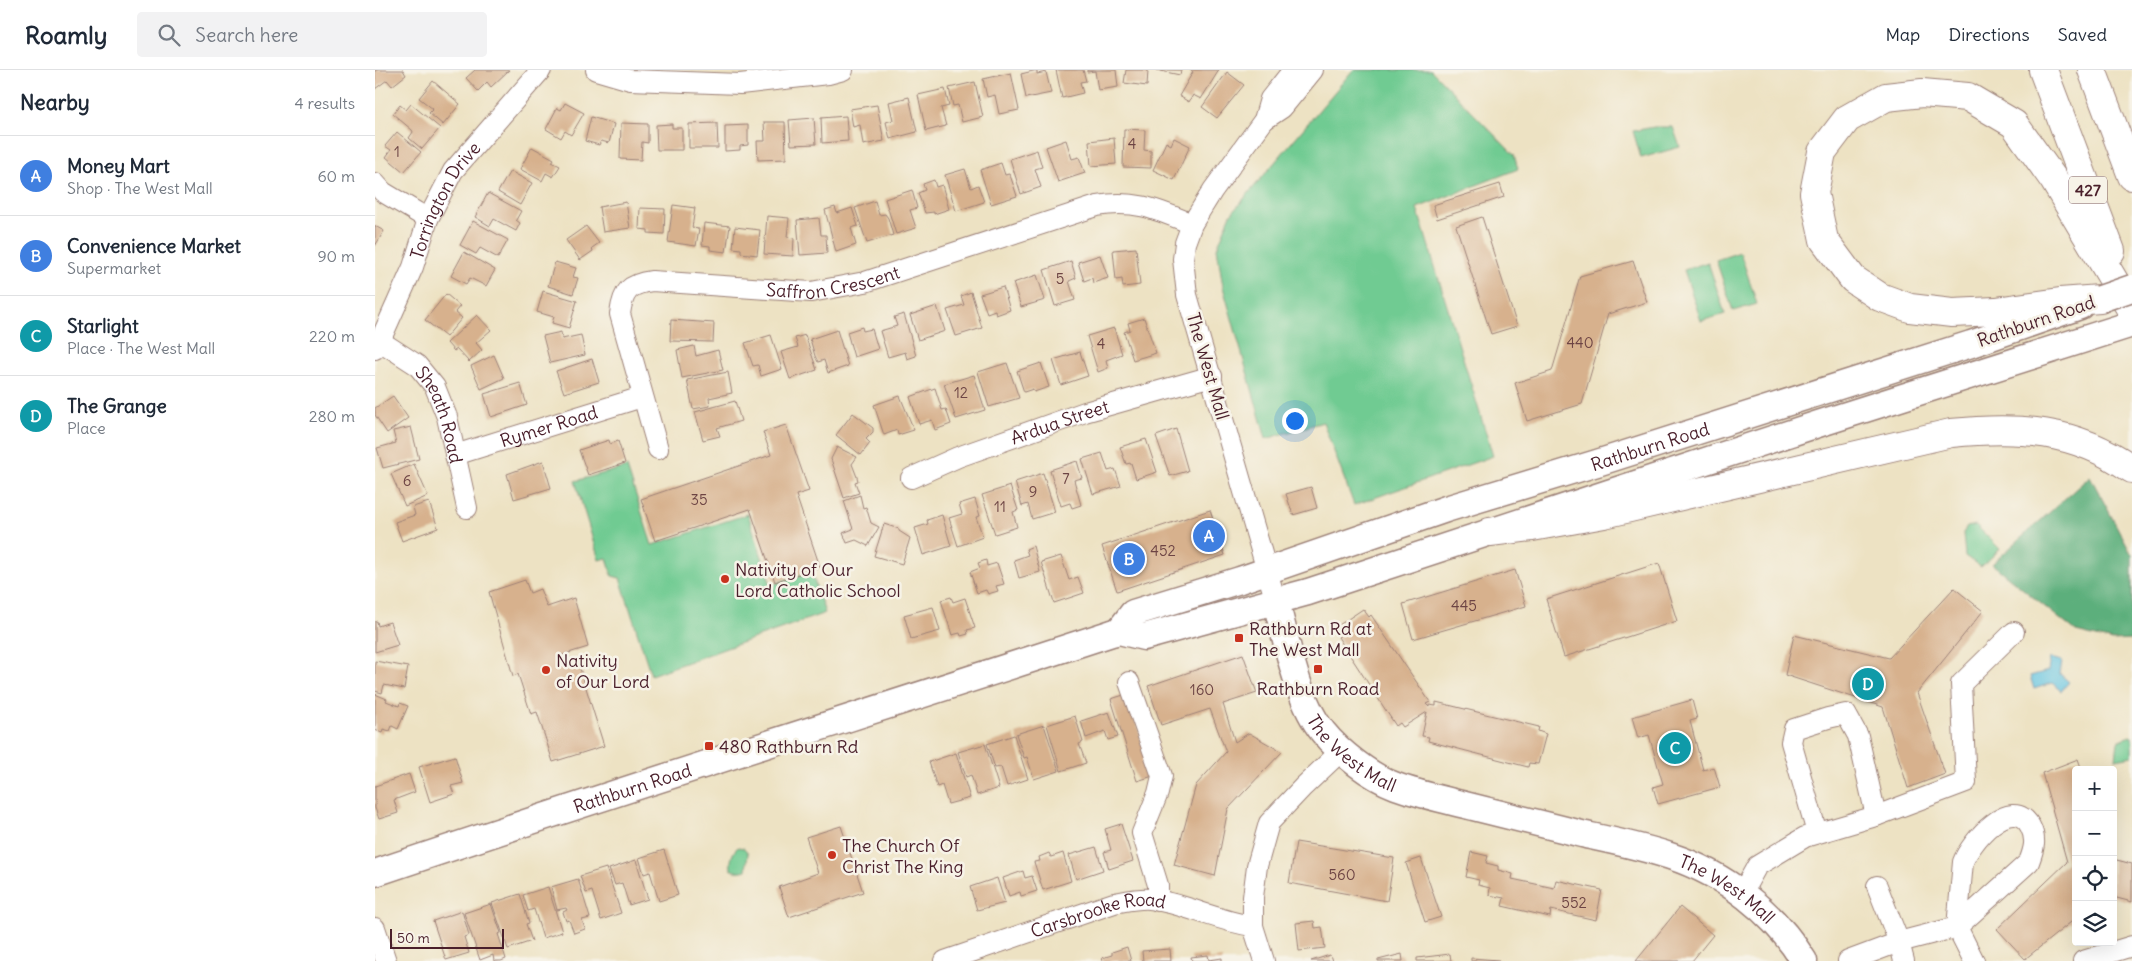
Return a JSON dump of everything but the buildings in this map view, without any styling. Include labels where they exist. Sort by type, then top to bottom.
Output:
[{"type":"highway","name":"427","points":[[2043,70],[2132,310]]},
{"type":"highway","name":"427","points":[[2092,70],[2132,176]]},
{"type":"highway","points":[[2100,299],[2062,307],[1942,313],[1910,308],[1881,297],[1853,278],[1825,240],[1814,193],[1822,152],[1847,119],[1886,97],[1923,93],[1968,97],[2014,124],[2054,180],[2132,310]]},
{"type":"highway","points":[[1490,532],[1532,527],[1604,514],[1951,432],[1995,428],[2041,432],[2073,439],[2111,454],[2132,469]]},
{"type":"main road","name":"Rathburn Road","points":[[2100,299],[2132,288]]},
{"type":"main road","name":"Rathburn Road","points":[[375,872],[587,801],[869,713],[1119,631],[1133,613],[1446,509],[1971,344],[2062,307]]},
{"type":"main road","name":"Rathburn Road","points":[[1119,631],[1143,638],[1276,602],[1818,424],[2132,324]]},
{"type":"main road","name":"The West Mall","points":[[1276,602],[1303,697],[1323,733],[1341,751],[1365,769],[1394,786],[1439,799],[1671,856],[1708,872],[1742,893],[1778,926],[1791,940],[1804,961]]},
{"type":"street","name":"Torrington Drive","points":[[378,345],[413,267],[428,219],[453,171],[541,70]]},
{"type":"street","points":[[596,70],[630,80],[740,84],[828,74],[843,70]]},
{"type":"street","name":"The West Mall","points":[[1276,602],[1187,295],[1183,259],[1185,243],[1192,224],[1213,190],[1264,120],[1282,108],[1299,72]]},
{"type":"street","points":[[375,182],[383,192],[428,219]]},
{"type":"street","name":"Saffron Crescent","points":[[658,449],[619,314],[622,299],[636,283],[652,281],[811,292],[865,282],[1097,206],[1115,203],[1148,206],[1192,224]]},
{"type":"street","name":"Sheath Road","points":[[378,345],[417,364],[435,387],[447,417],[467,508]]},
{"type":"street","name":"Ardua Street","points":[[911,478],[959,457],[1085,412],[1211,376]]},
{"type":"street","name":"Rymer Road","points":[[455,455],[642,396]]},
{"type":"street","points":[[1742,893],[1757,866],[1805,837],[1876,816],[1966,782],[1961,684],[2014,632]]},
{"type":"street","points":[[1129,682],[1162,776],[1158,793],[1141,833],[1158,885],[1158,901]]},
{"type":"street","points":[[1817,833],[1791,742],[1793,729],[1828,718],[1846,714],[1858,736],[1876,816]]},
{"type":"street","points":[[1264,961],[1253,926],[1253,898],[1257,866],[1269,823],[1341,751]]},
{"type":"street","points":[[1848,961],[1901,951],[1957,927],[2029,862],[2034,851],[2035,840],[2031,828],[2024,818],[2011,816],[1995,821],[1967,852],[1961,871],[1957,927],[1974,961]]},
{"type":"street","points":[[1877,886],[1901,951]]},
{"type":"street","name":"Carsbrooke Road","points":[[945,961],[1115,903],[1133,899],[1158,901],[1224,921],[1253,926]]},
{"type":"street","points":[[375,928],[385,961]]},
{"type":"street","points":[[2083,961],[2132,946]]},
{"type":"green space","points":[[1353,70],[1431,70],[1514,155],[1518,169],[1417,208],[1493,456],[1354,505],[1323,422],[1266,439],[1223,287],[1217,248],[1231,214]]},
{"type":"green space","points":[[1654,127],[1673,127],[1680,147],[1641,158],[1633,131]]},
{"type":"green space","points":[[1740,252],[1757,304],[1733,311],[1716,260]]},
{"type":"green space","points":[[1708,262],[1725,314],[1701,321],[1684,270]]},
{"type":"green space","points":[[627,467],[652,545],[748,514],[771,585],[811,571],[825,613],[651,675],[620,578],[612,576],[607,558],[599,560],[575,481]]},
{"type":"green space","points":[[2090,476],[2132,555],[2132,640],[2113,641],[2076,632],[1992,564]]},
{"type":"green space","points":[[1976,525],[2000,549],[1981,567],[1965,556],[1963,533],[1967,527]]},
{"type":"green space","points":[[2130,736],[2132,737],[2132,756],[2116,759],[2118,741]]},
{"type":"green space","points":[[738,847],[744,848],[748,853],[746,870],[735,871],[731,869],[732,857]]},
{"type":"water","points":[[2050,658],[2062,661],[2060,674],[2069,682],[2061,691],[2052,683],[2034,689],[2030,676],[2048,671]]},
{"type":"place","name":"Money Mart","points":[[1209,536]]},
{"type":"place","name":"Convenience Market","points":[[1129,559]]},
{"type":"place","name":"Nativity of Our Lord Catholic School","points":[[725,579]]},
{"type":"place","name":"Rathburn Rd at The West Mall","points":[[1239,638]]},
{"type":"place","name":"Rathburn Road","points":[[1318,669]]},
{"type":"place","name":"Nativity of Our Lord","points":[[546,670]]},
{"type":"place","name":"The Grange","points":[[1868,684]]},
{"type":"place","name":"480 Rathburn Rd","points":[[709,746]]},
{"type":"place","name":"Starlight","points":[[1675,748]]},
{"type":"place","name":"The Church Of Christ The King","points":[[832,855]]}]
